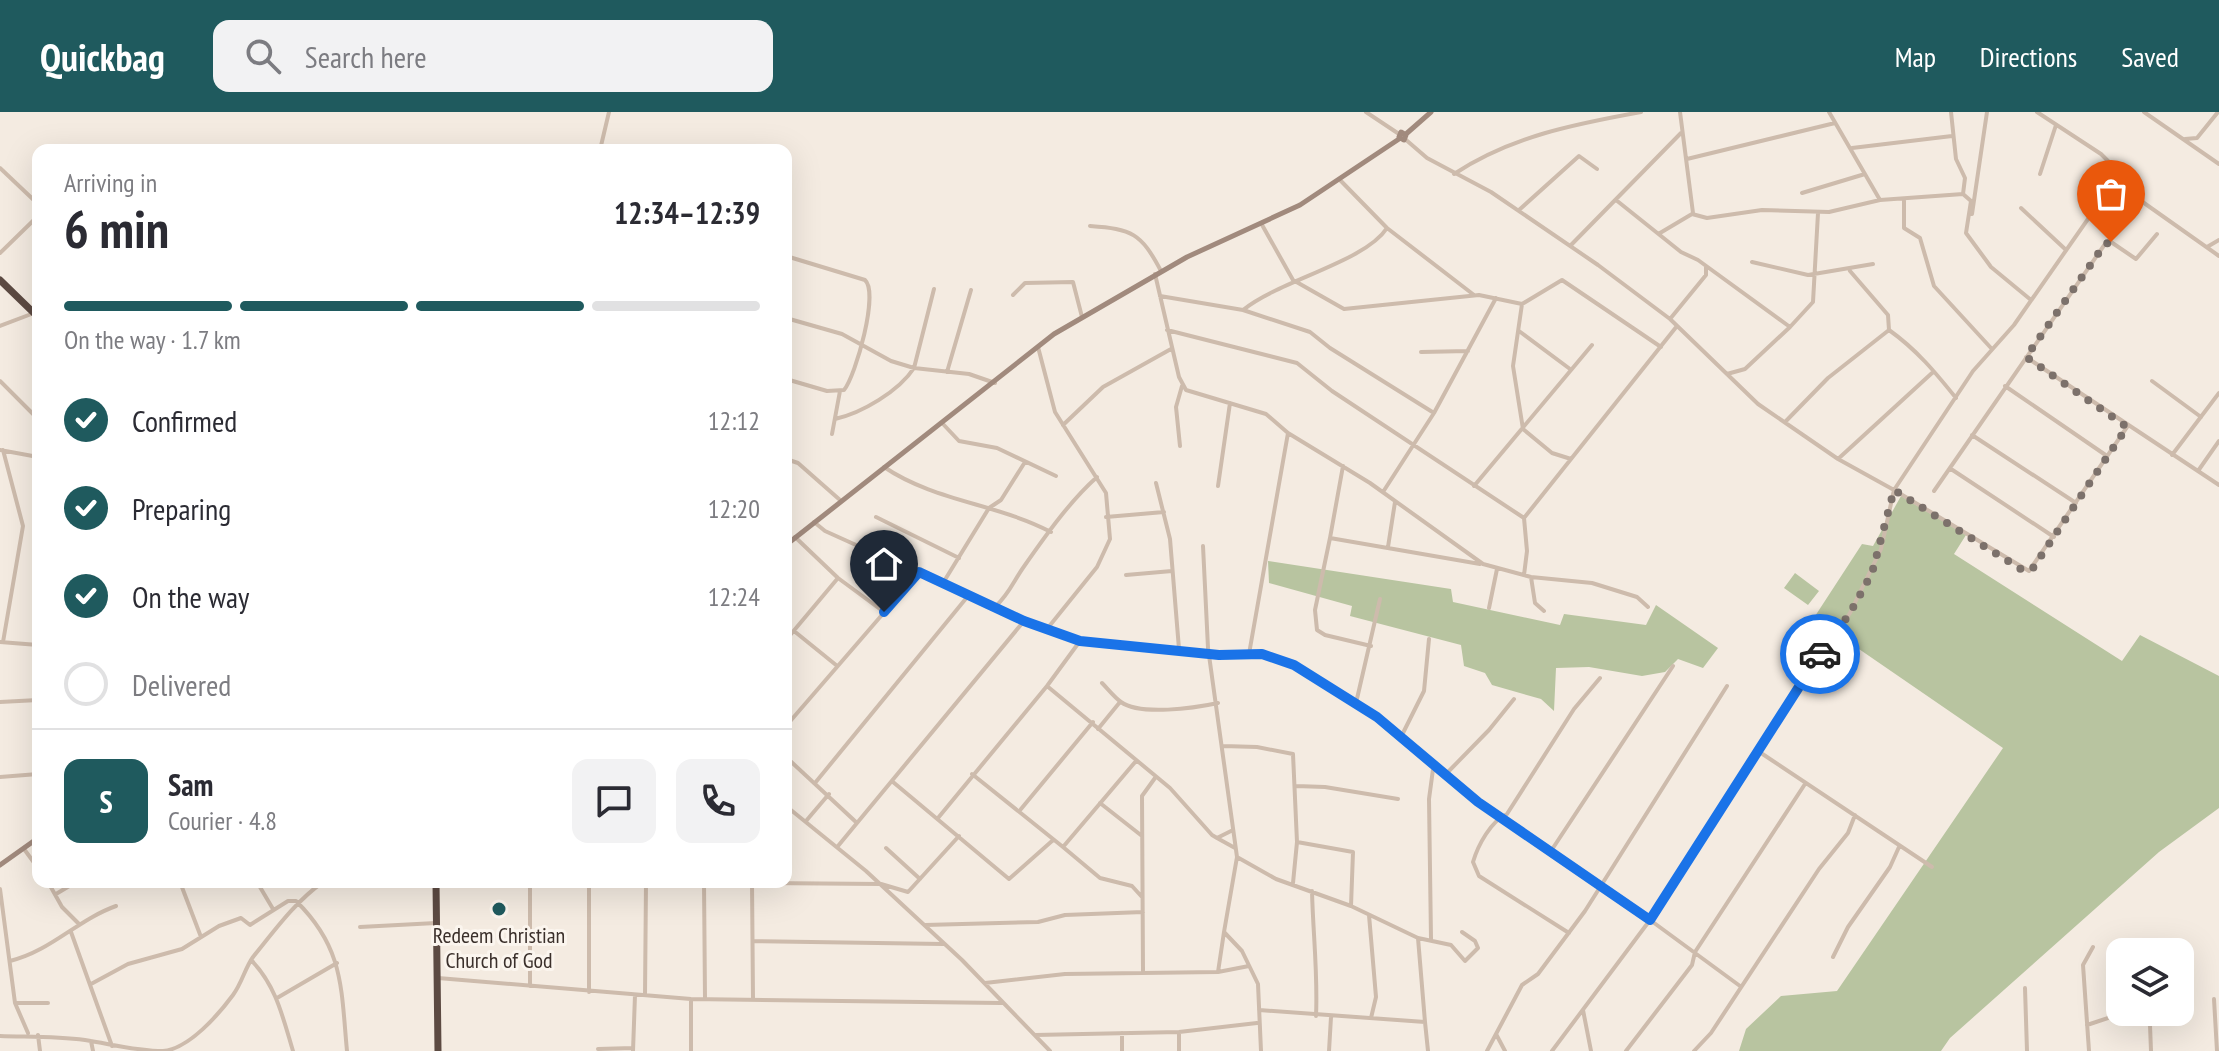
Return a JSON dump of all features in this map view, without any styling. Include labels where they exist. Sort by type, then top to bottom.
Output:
[{"type":"highway","points":[[0,280],[32,311]]},
{"type":"highway","points":[[436,888],[438,1051]]},
{"type":"street","points":[[601,144],[609,112]]},
{"type":"street","points":[[1366,112],[1454,174],[1519,210],[1571,245],[1670,319],[1758,404],[1838,459],[2024,571],[2033,568],[2127,427]]},
{"type":"street","points":[[792,540],[1038,347],[1082,317],[1158,272],[1300,205],[1402,136],[1431,112]]},
{"type":"street","points":[[1454,174],[1487,153],[1547,131],[1641,112]]},
{"type":"street","points":[[1680,112],[1692,214]]},
{"type":"street","points":[[1829,112],[1880,200]]},
{"type":"street","points":[[1951,112],[1956,159],[1965,178],[1963,194]]},
{"type":"street","points":[[1987,112],[1976,208],[1966,230],[1991,267],[2031,300]]},
{"type":"street","points":[[2037,112],[2101,154],[2111,164],[2120,186],[2219,256]]},
{"type":"street","points":[[2144,112],[2219,164]]},
{"type":"street","points":[[2183,139],[2197,138],[2218,112]]},
{"type":"street","points":[[1687,159],[1835,123]]},
{"type":"street","points":[[2040,174],[2056,125]]},
{"type":"street","points":[[1571,245],[1681,133]]},
{"type":"street","points":[[1852,148],[1952,136]]},
{"type":"street","points":[[1519,210],[1579,156],[1597,169]]},
{"type":"street","points":[[0,168],[32,198]]},
{"type":"street","points":[[1802,193],[1865,173]]},
{"type":"street","points":[[1552,1051],[1650,920],[1850,613],[1872,573],[1894,490],[1991,348],[2014,325],[2115,177]]},
{"type":"street","points":[[1340,180],[1387,228],[1474,295]]},
{"type":"street","points":[[2111,186],[2120,186]]},
{"type":"street","points":[[1660,233],[1692,214],[1707,218],[1762,210],[1818,212],[1854,209],[1880,200],[1963,194],[1971,201],[1971,216]]},
{"type":"street","points":[[1904,199],[1904,228],[1920,238],[1934,286],[1991,348]]},
{"type":"street","points":[[1616,200],[1681,252],[1790,327]]},
{"type":"street","points":[[2021,208],[2065,249]]},
{"type":"street","points":[[1727,374],[1745,369],[1811,307],[1818,212]]},
{"type":"street","points":[[0,253],[32,222]]},
{"type":"street","points":[[1260,222],[1293,280],[1344,309],[1474,295],[1522,304],[1534,299],[1541,289],[1567,280],[1661,347]]},
{"type":"street","points":[[1090,226],[1117,228],[1135,234],[1149,248],[1158,272],[1167,330],[1182,386],[1176,407],[1180,446]]},
{"type":"street","points":[[1243,310],[1293,280],[1327,268],[1376,241],[1387,228]]},
{"type":"street","points":[[1934,491],[2107,243],[2136,259],[2157,234]]},
{"type":"street","points":[[2207,247],[2219,240]]},
{"type":"street","points":[[792,258],[868,282],[872,290],[871,311],[849,384],[840,391],[832,434]]},
{"type":"street","points":[[1752,262],[1815,275],[1850,271],[1873,264]]},
{"type":"street","points":[[1706,267],[1706,275]]},
{"type":"street","points":[[1850,271],[1888,315],[1889,330],[1922,355],[1932,373],[1956,398]]},
{"type":"street","points":[[1670,319],[1706,275],[1714,273]]},
{"type":"street","points":[[1013,295],[1025,283],[1073,282],[1082,317]]},
{"type":"street","points":[[835,419],[865,407],[902,383],[914,368],[934,289]]},
{"type":"street","points":[[947,372],[971,290]]},
{"type":"street","points":[[1160,296],[1243,310],[1310,332],[1434,413]]},
{"type":"street","points":[[1383,492],[1415,446],[1496,298]]},
{"type":"street","points":[[1522,304],[1513,366],[1523,429],[1552,453],[1571,459]]},
{"type":"street","points":[[0,326],[32,316]]},
{"type":"street","points":[[792,320],[842,334],[860,346],[914,368],[979,376],[995,383]]},
{"type":"street","points":[[1524,575],[1527,551],[1524,518],[1677,326]]},
{"type":"street","points":[[1167,330],[1297,363],[1524,518]]},
{"type":"street","points":[[1786,421],[1828,378],[1889,330]]},
{"type":"street","points":[[1519,331],[1570,369]]},
{"type":"street","points":[[1474,486],[1592,345]]},
{"type":"street","points":[[1038,347],[1055,412],[1106,493],[1110,539],[1103,558],[1047,629]]},
{"type":"street","points":[[1063,425],[1103,387],[1172,349]]},
{"type":"street","points":[[1421,352],[1468,351]]},
{"type":"street","points":[[2026,357],[2127,427],[2219,485]]},
{"type":"street","points":[[1838,459],[1932,373]]},
{"type":"street","points":[[792,380],[840,391]]},
{"type":"street","points":[[0,381],[32,413]]},
{"type":"street","points":[[2152,381],[2201,417]]},
{"type":"street","points":[[1182,386],[1266,414],[1288,433],[1383,492],[1483,564]]},
{"type":"street","points":[[2005,386],[2107,456]]},
{"type":"street","points":[[2172,455],[2219,393]]},
{"type":"street","points":[[1218,486],[1230,403]]},
{"type":"street","points":[[943,424],[959,441],[997,448],[1056,476]]},
{"type":"street","points":[[1249,654],[1288,433]]},
{"type":"street","points":[[1972,435],[2076,503]]},
{"type":"street","points":[[2198,471],[2219,441]]},
{"type":"street","points":[[32,456],[1,450],[23,526],[2,642],[32,644]]},
{"type":"street","points":[[792,462],[806,468],[840,500]]},
{"type":"street","points":[[943,583],[989,508],[1001,500],[1025,462]]},
{"type":"street","points":[[1343,466],[1315,610],[1317,630],[1371,646]]},
{"type":"street","points":[[884,467],[901,479],[1051,532]]},
{"type":"street","points":[[1951,469],[2054,537]]},
{"type":"street","points":[[996,606],[1009,594],[1021,572],[1051,532],[1098,476]]},
{"type":"street","points":[[1156,483],[1164,512],[1179,649]]},
{"type":"street","points":[[1388,547],[1396,502]]},
{"type":"street","points":[[1106,517],[1164,512]]},
{"type":"street","points":[[876,517],[959,558]]},
{"type":"street","points":[[814,522],[825,531],[1024,621],[1080,641],[1249,654],[1294,665],[1402,735],[1500,817],[1601,884],[1740,986]]},
{"type":"street","points":[[795,537],[838,578],[884,612]]},
{"type":"street","points":[[1330,538],[1483,564],[1531,577],[1592,583],[1637,597],[1648,607]]},
{"type":"street","points":[[1203,546],[1210,653],[1237,857],[1218,972]]},
{"type":"street","points":[[1489,608],[1497,569]]},
{"type":"street","points":[[1126,575],[1172,571]]},
{"type":"street","points":[[792,719],[919,572]]},
{"type":"street","points":[[1531,577],[1535,603],[1544,611]]},
{"type":"street","points":[[792,633],[838,578]]},
{"type":"street","points":[[815,783],[969,595]]},
{"type":"street","points":[[1356,703],[1380,599]]},
{"type":"street","points":[[838,846],[1024,621]]},
{"type":"street","points":[[794,631],[837,665]]},
{"type":"street","points":[[1402,735],[1424,691],[1429,639]]},
{"type":"street","points":[[938,818],[1047,686],[1080,641]]},
{"type":"street","points":[[1551,851],[1673,666]]},
{"type":"street","points":[[1569,933],[1474,872],[1474,857],[1500,817],[1507,814],[1574,709],[1600,678]]},
{"type":"street","points":[[1102,683],[1120,702],[1134,707],[1168,709],[1218,703]]},
{"type":"street","points":[[1047,686],[1170,788],[1217,838],[1235,848]]},
{"type":"street","points":[[1487,1051],[1525,982],[1538,974],[1569,933],[1727,686]]},
{"type":"street","points":[[1446,774],[1514,699]]},
{"type":"street","points":[[0,702],[32,700]]},
{"type":"street","points":[[1098,729],[1120,702]]},
{"type":"street","points":[[1020,810],[1093,722]]},
{"type":"street","points":[[1223,746],[1291,753],[1296,786],[1293,804],[1297,842],[1293,883]]},
{"type":"street","points":[[1758,751],[1932,867]]},
{"type":"street","points":[[1063,847],[1136,761]]},
{"type":"street","points":[[792,762],[857,823]]},
{"type":"street","points":[[1431,940],[1429,799],[1434,762]]},
{"type":"street","points":[[0,777],[32,774]]},
{"type":"street","points":[[972,774],[1020,810],[1048,840],[1063,847],[1107,882],[1132,886],[1142,897]]},
{"type":"street","points":[[1143,972],[1142,796],[1155,778]]},
{"type":"street","points":[[893,782],[1009,879],[1017,876],[1048,840]]},
{"type":"street","points":[[1626,1051],[1692,965],[1695,952],[1805,784]]},
{"type":"street","points":[[1296,786],[1325,787],[1398,799]]},
{"type":"street","points":[[806,821],[829,794]]},
{"type":"street","points":[[1100,803],[1142,836]]},
{"type":"street","points":[[792,810],[881,884],[985,983],[1050,1051]]},
{"type":"street","points":[[1694,1051],[1711,1033],[1740,986],[1848,833],[1855,815]]},
{"type":"street","points":[[1135,829],[1142,825]]},
{"type":"street","points":[[1217,838],[1233,830]]},
{"type":"street","points":[[792,883],[881,884],[908,892],[959,836]]},
{"type":"street","points":[[0,865],[32,842]]},
{"type":"street","points":[[1297,842],[1353,852],[1351,906]]},
{"type":"street","points":[[23,847],[32,860]]},
{"type":"street","points":[[1833,957],[1848,927],[1890,867],[1899,847]]},
{"type":"street","points":[[886,848],[920,880]]},
{"type":"street","points":[[1237,857],[1276,879],[1351,906],[1418,938],[1451,945],[1465,961],[1478,948],[1475,941],[1462,932]]},
{"type":"street","points":[[863,884],[866,871]]},
{"type":"street","points":[[1132,886],[1141,875]]},
{"type":"street","points":[[52,888],[62,907],[79,924]]},
{"type":"street","points":[[56,894],[66,888]]},
{"type":"street","points":[[182,888],[201,937]]},
{"type":"street","points":[[261,888],[273,909]]},
{"type":"street","points":[[91,984],[128,964],[182,949],[238,919],[250,925],[273,909],[296,901],[314,888]]},
{"type":"street","points":[[530,888],[530,986]]},
{"type":"street","points":[[589,888],[589,992]]},
{"type":"street","points":[[645,995],[646,888]]},
{"type":"street","points":[[704,888],[705,999]]},
{"type":"street","points":[[752,888],[753,999]]},
{"type":"street","points":[[0,889],[15,1003],[28,1033]]},
{"type":"street","points":[[1312,891],[1312,944],[1318,979],[1316,1016]]},
{"type":"street","points":[[0,1036],[28,1033],[164,1051],[185,1042],[234,994],[251,960],[284,923],[296,901]]},
{"type":"street","points":[[296,901],[326,936],[337,963],[345,1051]]},
{"type":"street","points":[[10,961],[45,949],[79,924],[116,906]]},
{"type":"street","points":[[922,925],[1038,922],[1065,915],[1143,912]]},
{"type":"street","points":[[1369,915],[1376,997],[1371,1018]]},
{"type":"street","points":[[1370,929],[1378,919]]},
{"type":"street","points":[[360,927],[436,923]]},
{"type":"street","points":[[71,932],[112,1046]]},
{"type":"street","points":[[1224,932],[1242,951],[1258,984],[1257,1023],[1261,1051]]},
{"type":"street","points":[[935,944],[937,937]]},
{"type":"street","points":[[1418,938],[1428,1051]]},
{"type":"street","points":[[753,941],[943,944]]},
{"type":"street","points":[[0,950],[8,947]]},
{"type":"street","points":[[2089,1051],[2083,965],[2093,947]]},
{"type":"street","points":[[251,960],[268,979],[277,998],[293,1051]]},
{"type":"street","points":[[277,998],[337,963]]},
{"type":"street","points":[[985,983],[1065,974],[1218,972],[1249,966]]},
{"type":"street","points":[[436,978],[691,999],[1001,1003]]},
{"type":"street","points":[[2025,988],[2027,1051]]},
{"type":"street","points":[[598,1049],[633,1050],[635,995]]},
{"type":"street","points":[[691,999],[691,1051]]},
{"type":"street","points":[[2214,999],[2217,1051]]},
{"type":"street","points":[[15,1003],[48,1003]]},
{"type":"street","points":[[1259,1010],[1425,1022]]},
{"type":"street","points":[[1583,1010],[1591,1051]]},
{"type":"street","points":[[1329,1051],[1331,1017]]},
{"type":"street","points":[[2087,1025],[2106,1019]]},
{"type":"street","points":[[1035,1035],[1179,1032],[1257,1023]]},
{"type":"street","points":[[1251,1026],[1259,1029]]},
{"type":"street","points":[[2150,1026],[2151,1051]]},
{"type":"street","points":[[1179,1032],[1179,1051]]},
{"type":"street","points":[[1122,1033],[1122,1051]]},
{"type":"street","points":[[1042,1042],[1045,1034]]},
{"type":"street","points":[[1496,1034],[1505,1051]]},
{"type":"street","points":[[38,1035],[40,1051]]},
{"type":"street","points":[[91,1041],[93,1051]]},
{"type":"green space","points":[[1901,496],[1966,535],[1954,554],[2122,661],[2140,635],[2219,676],[2219,808],[2159,852],[1950,1038],[1941,1051],[1739,1051],[1746,1029],[1781,996],[1837,991],[2003,748],[1840,636],[1831,632],[1821,644],[1806,630],[1862,544],[1873,546]]},
{"type":"green space","points":[[1268,561],[1451,589],[1453,602],[1560,625],[1564,614],[1646,625],[1656,605],[1718,648],[1703,668],[1678,659],[1665,672],[1642,676],[1589,667],[1556,668],[1554,711],[1541,699],[1492,685],[1485,673],[1464,666],[1461,645],[1350,616],[1352,606],[1269,583]]},
{"type":"green space","points":[[1795,573],[1819,591],[1808,605],[1784,588]]},
{"type":"way so far","points":[[1820,654],[1850,613],[1872,573],[1881,549],[1894,490],[1903,492],[2024,571],[2033,568],[2127,427],[2026,357],[2105,244],[2111,242]]},
{"type":"place","name":"Redeem Christian Church of God","points":[[499,909]]},
{"type":"route","points":[[884,612],[919,572],[1024,621],[1080,641],[1219,655],[1262,654],[1294,665],[1377,717],[1478,802],[1650,920],[1820,654]]}]
